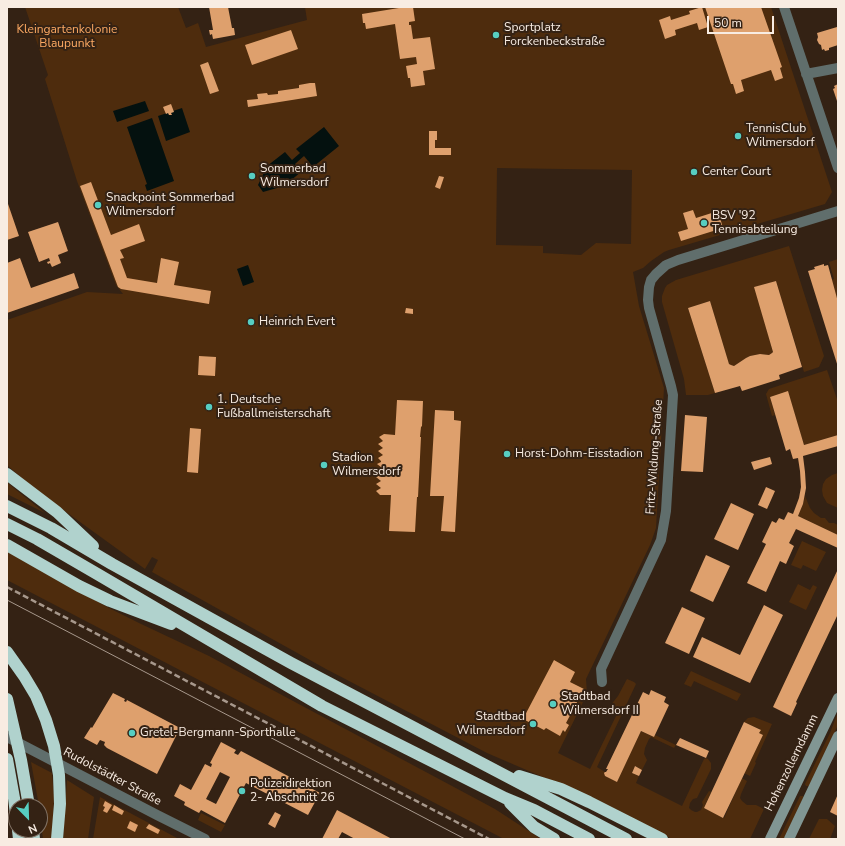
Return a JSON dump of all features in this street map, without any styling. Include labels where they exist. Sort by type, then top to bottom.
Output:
[{"type":"highway","points":[[7,474],[57,512],[112,564]]},
{"type":"highway","points":[[7,506],[50,528],[291,663],[626,839]]},
{"type":"highway","points":[[7,524],[43,543],[204,636],[322,706],[590,839]]},
{"type":"highway","points":[[7,545],[110,601],[204,636]]},
{"type":"highway","points":[[7,652],[36,696],[46,720],[54,746],[60,804],[57,839]]},
{"type":"highway","points":[[7,699],[21,760],[28,798]]},
{"type":"highway","points":[[7,759],[14,798]]},
{"type":"highway","points":[[490,767],[561,789],[662,839]]},
{"type":"highway","points":[[7,782],[14,798]]},
{"type":"highway","points":[[505,798],[534,827],[554,839]]},
{"type":"main road","name":"Hohenzollerndamm","points":[[770,839],[838,698]]},
{"type":"main road","points":[[789,839],[838,736]]},
{"type":"street","points":[[784,7],[838,168]]},
{"type":"street","points":[[806,74],[838,68]]},
{"type":"street","name":"Fritz-Wildung-Straße","points":[[602,682],[602,669],[661,540],[666,511],[673,400],[671,386],[649,308],[648,300],[651,280],[666,265],[678,260],[838,211]]},
{"type":"street","name":"Rudolstädter Straße","points":[[7,738],[50,759],[157,816],[205,839]]},
{"type":"green space","name":"Kleingartenkolonie Blaupunkt","points":[[25,7],[178,7],[186,28],[198,23],[206,47],[307,20],[305,7],[771,7],[832,192],[825,204],[669,250],[651,261],[643,268],[633,272],[639,306],[664,388],[656,528],[650,545],[586,679],[587,694],[558,753],[590,769],[617,714],[609,710],[610,706],[618,696],[627,679],[634,682],[636,684],[597,767],[605,772],[605,776],[617,781],[641,731],[654,737],[655,735],[676,745],[674,748],[651,737],[645,748],[644,754],[647,760],[642,770],[635,766],[632,773],[639,776],[636,783],[682,806],[704,759],[706,758],[711,763],[711,769],[697,798],[693,799],[689,808],[695,812],[701,810],[703,805],[702,802],[709,791],[711,792],[704,808],[724,818],[742,778],[747,781],[740,798],[742,801],[747,805],[756,805],[764,809],[750,839],[672,839],[587,796],[487,753],[326,669],[152,572],[158,560],[152,557],[145,569],[33,488],[7,465],[7,320],[87,292],[123,294],[116,285],[77,181],[45,79],[48,75]],"holes":[[[497,168],[632,170],[631,244],[596,243],[581,255],[543,253],[543,246],[496,245]]]},
{"type":"green space","points":[[789,246],[824,356],[819,367],[804,372],[776,281],[755,287],[773,352],[769,355],[760,354],[750,356],[734,366],[729,364],[710,301],[688,308],[715,393],[708,395],[686,395],[684,379],[662,302],[662,296],[667,285],[676,280]]},
{"type":"green space","points":[[838,259],[838,302],[831,280],[834,279],[829,262]]},
{"type":"green space","points":[[827,370],[838,402],[838,435],[804,445],[788,392],[770,397],[775,415],[772,416],[766,394],[769,389]]},
{"type":"green space","points":[[838,473],[838,508],[827,503],[823,496],[822,490],[826,479]]},
{"type":"green space","points":[[7,482],[15,489],[45,513],[7,494]]},
{"type":"green space","points":[[805,496],[814,513],[821,518],[825,518],[829,523],[838,525],[838,535],[798,516]]},
{"type":"green space","points":[[802,541],[826,552],[816,571],[803,565],[801,569],[791,565]]},
{"type":"green space","points":[[7,550],[109,608],[209,656],[495,809],[541,839],[504,839],[7,580]]},
{"type":"green space","points":[[798,584],[810,590],[813,585],[817,587],[806,610],[789,602]]},
{"type":"green space","points":[[691,671],[741,694],[737,701],[694,681],[691,687],[684,684]]},
{"type":"green space","points":[[838,712],[838,725],[809,786],[806,786],[805,784],[830,733]]},
{"type":"green space","points":[[754,717],[772,724],[750,776],[744,773],[763,735],[759,733],[760,729],[744,722],[748,718]]},
{"type":"green space","points":[[31,762],[52,773],[54,797],[52,839],[43,838],[48,838],[48,798],[38,798]]},
{"type":"green space","points":[[67,780],[94,797],[88,839],[63,839]]},
{"type":"green space","points":[[800,796],[803,796],[803,798],[784,839],[779,839]]},
{"type":"green space","points":[[100,797],[179,839],[93,839]]},
{"type":"green space","points":[[201,813],[225,825],[221,832],[198,820]]},
{"type":"green space","points":[[819,819],[827,819],[835,826],[830,839],[809,839]]},
{"type":"shaded area","points":[[145,101],[149,111],[117,122],[113,111]]},
{"type":"shaded area","points":[[182,108],[190,132],[166,141],[158,116]]},
{"type":"shaded area","points":[[152,118],[174,181],[147,191],[145,185],[147,184],[127,127]]},
{"type":"shaded area","points":[[324,127],[339,146],[313,167],[304,156],[295,164],[301,172],[284,186],[263,192],[258,185],[267,166],[285,152],[292,160],[300,153],[296,149]]},
{"type":"shaded area","points":[[248,265],[254,282],[243,286],[237,269]]},
{"type":"building","points":[[209,7],[228,7],[232,28],[234,28],[235,35],[213,39],[209,30],[213,30]]},
{"type":"building","points":[[413,7],[415,21],[409,22],[409,25],[411,25],[413,39],[430,37],[435,69],[423,71],[425,85],[411,87],[406,66],[417,64],[416,57],[400,59],[395,24],[366,29],[365,23],[363,23],[362,14]]},
{"type":"building","points":[[702,7],[708,27],[699,30],[697,23],[675,30],[676,35],[665,39],[659,20],[670,16],[671,20],[690,14],[689,11]]},
{"type":"building","points":[[705,7],[761,7],[782,67],[780,68],[783,78],[775,81],[771,70],[741,80],[744,91],[736,94],[733,84],[731,84]]},
{"type":"building","points":[[837,27],[838,45],[829,48],[829,50],[822,50],[821,45],[817,40],[817,33]]},
{"type":"building","points":[[291,30],[298,49],[252,65],[245,45]]},
{"type":"building","points":[[208,62],[219,91],[210,94],[200,65]]},
{"type":"building","points":[[315,83],[317,96],[248,107],[247,100],[258,99],[257,94],[278,94],[278,91],[299,88],[299,85]]},
{"type":"building","points":[[838,84],[838,104],[833,89],[835,88],[834,86]]},
{"type":"building","points":[[171,104],[174,112],[171,113],[172,115],[169,115],[168,113],[166,114],[163,107]]},
{"type":"building","points":[[429,131],[437,131],[435,148],[451,148],[451,155],[429,155]]},
{"type":"building","points":[[439,176],[444,177],[440,189],[435,187]]},
{"type":"building","points":[[91,182],[111,235],[139,224],[145,241],[120,250],[124,258],[120,259],[127,278],[157,283],[161,258],[179,262],[174,285],[211,291],[209,304],[121,289],[118,287],[80,186]]},
{"type":"building","points":[[7,201],[19,236],[7,240]]},
{"type":"building","name":"BSV '92 Tennisabteilung","points":[[693,210],[696,218],[718,211],[723,228],[681,241],[678,232],[688,229],[683,213]]},
{"type":"building","points":[[58,222],[68,251],[58,255],[61,263],[52,267],[50,263],[48,264],[47,262],[50,261],[49,258],[39,262],[28,232]]},
{"type":"building","points":[[20,258],[31,288],[74,273],[79,288],[7,313],[7,263]]},
{"type":"building","points":[[824,264],[824,266],[828,265],[838,302],[838,367],[808,271],[815,269],[814,267]]},
{"type":"building","points":[[776,281],[802,367],[779,375],[780,379],[742,391],[740,386],[715,393],[688,308],[710,301],[729,364],[734,366],[750,356],[760,354],[769,355],[773,352],[754,287]]},
{"type":"building","points":[[406,308],[413,309],[413,314],[405,313]]},
{"type":"building","points":[[199,356],[216,357],[215,376],[198,375]]},
{"type":"building","points":[[788,391],[804,445],[838,435],[838,446],[803,456],[806,488],[803,504],[798,516],[838,535],[838,548],[796,529],[789,543],[794,546],[786,564],[780,561],[766,592],[747,583],[766,544],[762,542],[772,521],[776,523],[779,518],[784,520],[788,512],[793,514],[799,498],[801,487],[798,458],[793,459],[790,449],[786,451],[770,397]]},
{"type":"building","points":[[397,400],[423,401],[415,532],[389,531],[391,495],[380,495],[376,491],[381,488],[376,484],[381,481],[376,477],[381,474],[377,471],[381,468],[377,464],[381,462],[378,458],[383,455],[378,451],[383,448],[378,444],[383,441],[379,437],[384,434],[395,435]]},
{"type":"building","points":[[435,410],[454,411],[454,420],[461,421],[455,532],[441,531],[444,496],[430,496]]},
{"type":"building","points":[[685,415],[707,417],[703,472],[681,471]]},
{"type":"building","points":[[190,428],[201,429],[198,473],[187,472]]},
{"type":"building","points":[[770,457],[772,464],[754,470],[751,462]]},
{"type":"building","points":[[766,487],[775,491],[767,509],[758,505]]},
{"type":"building","points":[[731,503],[754,514],[738,550],[714,539]]},
{"type":"building","points":[[706,555],[730,566],[713,602],[690,591]]},
{"type":"building","points":[[838,569],[838,614],[796,702],[797,703],[791,716],[773,707]]},
{"type":"building","points":[[764,605],[783,615],[750,683],[693,657],[702,637],[740,655]]},
{"type":"building","points":[[682,607],[705,618],[689,654],[665,643]]},
{"type":"building","name":"Stadtbad Wilmersdorf II","points":[[554,660],[575,672],[570,682],[584,689],[566,723],[569,725],[565,732],[563,730],[560,736],[546,728],[544,730],[523,719]]},
{"type":"building","points":[[651,690],[666,697],[664,702],[669,705],[654,737],[641,731],[617,782],[605,776],[604,773],[608,769],[606,769],[643,692],[649,695]]},
{"type":"building","name":"Gretel-Bergmann-Sporthalle","points":[[113,693],[125,699],[124,701],[126,702],[127,700],[180,728],[157,774],[107,748],[104,745],[105,742],[100,740],[97,745],[84,738],[91,727],[92,728]]},
{"type":"building","points":[[744,722],[761,730],[759,733],[763,735],[723,818],[704,808]]},
{"type":"building","points":[[680,738],[709,751],[706,758],[676,745]]},
{"type":"building","points":[[221,742],[236,750],[234,753],[238,755],[241,751],[320,793],[308,815],[246,783],[225,823],[201,810],[199,813],[184,805],[185,802],[174,796],[180,784],[191,790],[205,764],[211,767],[212,764],[210,763]],"holes":[[[220,772],[230,777],[216,804],[206,799]]]},
{"type":"building","points":[[635,766],[642,770],[639,776],[632,773]]},
{"type":"building","points":[[838,794],[838,816],[830,812]]},
{"type":"building","points":[[105,801],[112,805],[107,813],[103,811]]},
{"type":"building","points":[[114,805],[124,811],[122,815],[112,810]]},
{"type":"building","points":[[337,810],[392,839],[355,839],[342,832],[338,839],[322,839]]},
{"type":"building","points":[[275,812],[281,815],[275,828],[268,824]]},
{"type":"building","points":[[130,821],[138,825],[135,832],[127,828]]},
{"type":"building","points":[[149,824],[160,830],[158,834],[146,828]]},
{"type":"tram line","points":[[7,600],[465,839]]},
{"type":"railway","points":[[7,587],[489,839]]},
{"type":"place","name":"Sportplatz Forckenbeckstraße","points":[[496,35]]},
{"type":"place","name":"TennisClub Wilmersdorf","points":[[738,136]]},
{"type":"place","name":"Center Court","points":[[694,172]]},
{"type":"place","name":"Sommerbad Wilmersdorf","points":[[252,176]]},
{"type":"place","name":"Snackpoint Sommerbad Wilmersdorf","points":[[98,205]]},
{"type":"place","name":"BSV '92 Tennisabteilung","points":[[704,223]]},
{"type":"place","name":"Heinrich Evert","points":[[251,322]]},
{"type":"place","name":"1. Deutsche Fußballmeisterschaft","points":[[209,407]]},
{"type":"place","name":"Horst-Dohm-Eisstadion","points":[[507,454]]},
{"type":"place","name":"Stadion Wilmersdorf","points":[[324,465]]},
{"type":"place","name":"Stadtbad Wilmersdorf II","points":[[553,704]]},
{"type":"place","name":"Stadtbad Wilmersdorf","points":[[533,724]]},
{"type":"place","name":"Gretel-Bergmann-Sporthalle","points":[[132,733]]},
{"type":"place","name":"Polizeidirektion 2- Abschnitt 26","points":[[242,791]]}]
